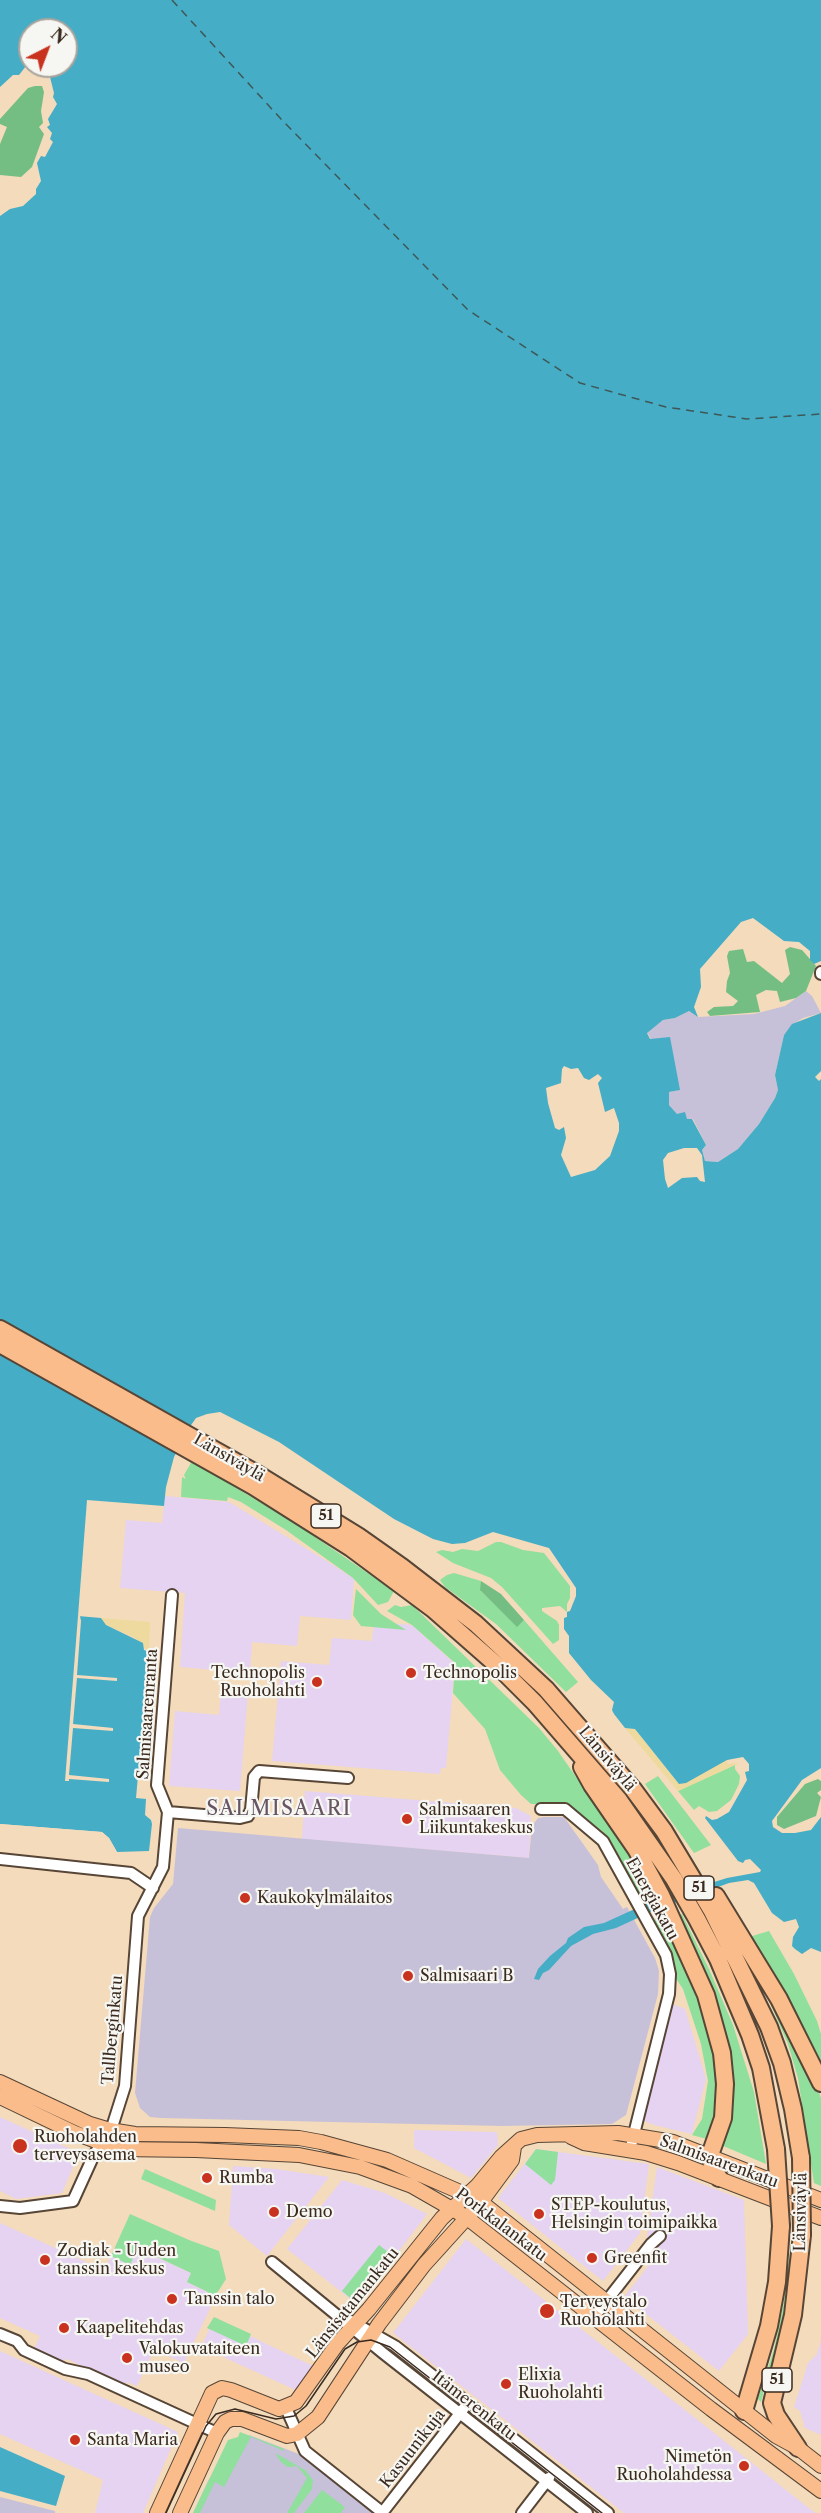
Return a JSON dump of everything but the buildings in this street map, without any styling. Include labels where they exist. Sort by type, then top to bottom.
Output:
[{"type":"highway","name":"Länsiväylä","points":[[0,1329],[196,1447],[305,1518],[433,1609],[499,1667],[568,1739],[646,1836],[674,1880],[718,1959],[741,2010],[761,2068],[777,2149],[781,2226],[777,2282],[769,2326],[744,2411]]},
{"type":"highway","name":"Länsiväylä","points":[[0,1344],[196,1447],[358,1536],[476,1624],[546,1689],[633,1789],[688,1869],[729,1941],[754,1993],[782,2063],[801,2158],[802,2235],[793,2315],[772,2403],[776,2415],[798,2448]]},
{"type":"highway","points":[[568,1739],[592,1785],[636,1849],[661,1894],[706,1995],[722,2053],[725,2084],[723,2118],[710,2155],[719,2178]]},
{"type":"highway","points":[[633,1789],[680,1843],[712,1891],[779,1999],[821,2083]]},
{"type":"main road","name":"Porkkalankatu","points":[[0,2082],[90,2124],[110,2130],[135,2134],[225,2134],[299,2138],[387,2160],[467,2195],[481,2202],[776,2436],[798,2448],[821,2466]]},
{"type":"main road","name":"Porkkalankatu","points":[[0,2097],[117,2150],[225,2151],[298,2155],[331,2160],[387,2175],[436,2198],[466,2217],[711,2409],[821,2491]]},
{"type":"main road","name":"Salmisaarenkatu","points":[[467,2195],[501,2157],[521,2139],[530,2136],[634,2134],[673,2142],[710,2155],[821,2200]]},
{"type":"main road","name":"Salmisaarenkatu","points":[[569,2136],[584,2143],[678,2163],[821,2218]]},
{"type":"main road","points":[[481,2202],[512,2160],[514,2146]]},
{"type":"main road","name":"Länsisatamankatu","points":[[286,2408],[301,2397],[351,2323],[442,2218],[467,2195]]},
{"type":"main road","name":"Länsisatamankatu","points":[[297,2434],[318,2417],[371,2337],[417,2275],[481,2202]]},
{"type":"main road","points":[[158,2513],[210,2395],[218,2389],[231,2390],[272,2408],[286,2408]]},
{"type":"main road","points":[[744,2411],[746,2426],[757,2442]]},
{"type":"main road","points":[[180,2513],[217,2433],[225,2422],[238,2418],[282,2435],[297,2434]]},
{"type":"street","name":"Salmisaarenranta","points":[[153,1888],[163,1867],[168,1812],[157,1785],[172,1595]]},
{"type":"street","points":[[168,1812],[240,1818],[248,1816],[251,1810],[254,1777],[259,1771],[348,1778]]},
{"type":"street","name":"Energiakatu","points":[[541,1809],[559,1808],[570,1812],[603,1841],[666,1955],[670,1982],[630,2151]]},
{"type":"street","points":[[0,1859],[131,1873],[153,1888]]},
{"type":"street","name":"Tallberginkatu","points":[[0,2206],[20,2208],[73,2201],[110,2130],[125,2086],[138,1916],[153,1888]]},
{"type":"street","points":[[594,2317],[650,2245],[660,2236]]},
{"type":"street","name":"Itämerenkatu","points":[[272,2262],[371,2337],[459,2414],[586,2513]]},
{"type":"street","points":[[0,2334],[17,2342],[31,2354],[65,2369],[88,2374],[217,2433]]},
{"type":"street","name":"Itämerenkatu","points":[[371,2337],[398,2349],[608,2513]]},
{"type":"street","name":"Kasuunikuja","points":[[382,2513],[459,2414],[471,2406]]},
{"type":"street","points":[[286,2408],[309,2456],[382,2513]]},
{"type":"street","points":[[522,2513],[555,2470]]},
{"type":"shaded area","points":[[806,991],[812,996],[821,1013],[803,1018],[792,1025],[784,1035],[775,1075],[778,1090],[775,1098],[759,1124],[738,1149],[718,1162],[705,1161],[702,1150],[706,1145],[693,1119],[677,1114],[669,1105],[669,1092],[679,1090],[647,1032],[663,1020],[675,1018],[689,1011],[698,1017],[754,1014],[785,1006]]},
{"type":"shaded area","points":[[165,1496],[229,1502],[354,1579],[351,1620],[300,1616],[297,1646],[252,1642],[250,1673],[180,1667],[185,1593],[120,1588],[126,1520],[162,1523]]},
{"type":"shaded area","points":[[374,1622],[412,1625],[455,1664],[446,1768],[441,1768],[440,1774],[272,1761],[281,1661],[329,1665],[332,1638],[372,1641]]},
{"type":"shaded area","points":[[221,1690],[248,1692],[240,1791],[169,1786],[175,1711],[219,1715]]},
{"type":"shaded area","name":"Salmisaaren Liikuntakeskus","points":[[305,1791],[516,1808],[531,1816],[529,1858],[302,1839]]},
{"type":"shaded area","points":[[564,1817],[598,1865],[601,1877],[623,1909],[627,1907],[655,1958],[659,1971],[658,1994],[626,2115],[612,2124],[502,2126],[161,2118],[150,2117],[140,2108],[135,2093],[150,1917],[154,1908],[173,1884],[178,1828],[529,1858],[532,1826],[538,1818]]},
{"type":"shaded area","points":[[672,2004],[685,2009],[706,2079],[692,2134],[644,2121],[644,2112]]},
{"type":"shaded area","points":[[0,2117],[79,2153],[62,2193],[16,2199],[0,2191]]},
{"type":"shaded area","points":[[414,2130],[497,2132],[498,2145],[471,2178],[414,2148]]},
{"type":"shaded area","points":[[536,2149],[649,2164],[640,2233],[603,2281],[498,2198]]},
{"type":"shaded area","points":[[233,2166],[276,2169],[329,2177],[267,2256],[229,2225]]},
{"type":"shaded area","points":[[657,2167],[744,2200],[748,2334],[719,2371],[624,2297],[661,2250],[647,2238]]},
{"type":"shaded area","points":[[342,2180],[385,2193],[427,2214],[358,2305],[287,2249]]},
{"type":"shaded area","points":[[0,2223],[104,2270],[111,2256],[130,2265],[137,2248],[191,2273],[187,2282],[216,2296],[184,2363],[154,2350],[137,2386],[127,2382],[125,2386],[67,2359],[62,2361],[34,2349],[40,2336],[0,2318]]},
{"type":"shaded area","points":[[466,2239],[815,2513],[624,2513],[393,2333]]},
{"type":"shaded area","points":[[214,2319],[313,2366],[298,2391],[201,2347]]},
{"type":"shaded area","points":[[821,2340],[821,2435],[805,2428],[800,2411],[794,2407],[808,2363],[817,2354]]},
{"type":"shaded area","points":[[0,2351],[178,2432],[143,2513],[95,2513],[103,2480],[0,2434]]},
{"type":"shaded area","points":[[249,2435],[299,2454],[374,2513],[193,2513],[209,2479]]},
{"type":"shaded area","points":[[0,2497],[55,2511],[55,2513],[0,2513]]},
{"type":"green space","points":[[42,86],[44,92],[41,111],[43,123],[39,127],[44,134],[32,167],[21,177],[0,175],[0,144],[7,127],[0,124],[0,119],[28,88]]},
{"type":"green space","points":[[790,947],[802,950],[816,966],[806,991],[796,998],[780,1002],[777,991],[766,990],[756,995],[760,1012],[710,1016],[707,1012],[714,1007],[733,1006],[738,1001],[726,992],[730,973],[727,956],[729,951],[743,949],[747,962],[754,961],[782,983],[790,974],[785,950]]},
{"type":"green space","points":[[192,1461],[296,1524],[394,1591],[388,1602],[378,1605],[353,1578],[286,1530],[241,1502],[228,1497],[227,1501],[181,1497],[182,1477],[186,1479],[184,1475]]},
{"type":"green space","points":[[496,1542],[544,1553],[570,1586],[567,1612],[560,1606],[542,1608],[542,1611],[557,1621],[559,1625],[559,1640],[553,1644],[502,1587],[491,1578],[453,1563],[436,1552],[442,1550],[453,1552],[462,1549],[478,1551]]},
{"type":"green space","points":[[454,1573],[481,1581],[481,1591],[517,1626],[524,1620],[578,1682],[566,1692],[496,1624],[445,1587],[440,1580]]},
{"type":"green space","points":[[481,1581],[501,1594],[524,1620],[517,1627],[480,1590]]},
{"type":"green space","points":[[356,1589],[381,1614],[406,1630],[361,1626],[353,1615]]},
{"type":"green space","points":[[395,1605],[401,1607],[412,1605],[539,1728],[558,1751],[638,1867],[683,1958],[702,2010],[713,2054],[718,2087],[713,2129],[707,2139],[692,2135],[702,2119],[708,2081],[701,2044],[683,1989],[675,1977],[670,1951],[653,1921],[656,1918],[648,1896],[639,1895],[603,1832],[565,1804],[531,1804],[521,1795],[500,1770],[485,1729],[453,1693],[455,1663],[412,1625],[387,1611]]},
{"type":"green space","points":[[735,1765],[740,1776],[739,1784],[731,1800],[717,1811],[709,1812],[699,1806],[694,1810],[678,1791]]},
{"type":"green space","points":[[658,1776],[711,1845],[694,1853],[645,1784]]},
{"type":"green space","points":[[818,1779],[821,1781],[821,1790],[817,1793],[821,1797],[816,1816],[784,1829],[777,1825],[777,1817],[805,1784]]},
{"type":"green space","points":[[682,1914],[733,2025],[754,2092],[766,2164],[721,2145],[729,2123],[704,1972],[679,1915]]},
{"type":"green space","points":[[769,1931],[794,1974],[817,2021],[821,2034],[821,2071],[749,1937]]},
{"type":"green space","points":[[759,1978],[813,2076],[821,2098],[821,2186],[814,2183],[798,2078],[788,2044]]},
{"type":"green space","points":[[536,2149],[558,2152],[555,2180],[551,2185],[525,2164]]},
{"type":"green space","points":[[145,2169],[216,2200],[215,2211],[141,2179]]},
{"type":"green space","points":[[130,2214],[219,2251],[226,2279],[212,2301],[205,2301],[208,2292],[187,2282],[191,2273],[138,2248],[130,2265],[111,2256]]},
{"type":"green space","points":[[792,2235],[794,2237],[785,2314],[761,2402],[758,2399],[774,2349],[783,2307]]},
{"type":"green space","points":[[379,2245],[392,2255],[355,2302],[342,2291]]},
{"type":"green space","points":[[214,2317],[251,2334],[246,2346],[207,2328]]},
{"type":"green space","points":[[240,2432],[284,2449],[284,2451],[251,2437],[224,2487],[215,2482],[200,2513],[193,2513],[228,2440],[238,2437]]},
{"type":"green space","points":[[275,2453],[305,2470],[313,2480],[312,2489],[294,2513],[287,2513],[307,2478],[297,2466],[288,2467],[281,2462]]},
{"type":"green space","points":[[322,2490],[345,2507],[341,2513],[304,2513]]},
{"type":"sand","points":[[101,1618],[150,1622],[149,1652],[135,1638],[106,1625]]},
{"type":"sand","points":[[625,1728],[635,1729],[679,1784],[727,1760],[728,1764],[739,1763],[678,1791]]},
{"type":"water","points":[[0,0],[821,0],[821,961],[814,964],[810,960],[810,951],[799,942],[784,941],[753,918],[741,922],[700,969],[701,987],[694,1007],[698,1017],[689,1011],[675,1018],[663,1020],[647,1033],[650,1039],[670,1037],[680,1090],[669,1092],[669,1105],[677,1114],[685,1112],[687,1119],[692,1119],[706,1145],[702,1150],[705,1161],[718,1162],[738,1149],[759,1124],[775,1098],[778,1090],[775,1075],[784,1035],[792,1024],[821,1013],[821,1071],[815,1077],[819,1081],[821,1079],[821,1768],[802,1780],[772,1821],[773,1827],[782,1833],[795,1833],[811,1830],[821,1817],[821,1952],[811,1948],[802,1954],[795,1949],[792,1946],[793,1937],[799,1927],[796,1919],[784,1922],[772,1913],[754,1883],[748,1880],[729,1883],[655,1910],[616,1928],[593,1934],[571,1946],[549,1970],[543,1973],[539,1980],[534,1979],[538,1969],[550,1956],[566,1943],[568,1938],[584,1927],[604,1923],[650,1902],[727,1878],[760,1872],[761,1870],[750,1859],[743,1863],[738,1861],[705,1818],[706,1816],[712,1820],[717,1819],[729,1812],[747,1780],[745,1772],[749,1771],[749,1764],[743,1757],[727,1760],[686,1783],[679,1784],[635,1729],[625,1728],[612,1710],[614,1702],[591,1680],[569,1653],[569,1636],[564,1629],[564,1618],[567,1617],[567,1612],[570,1611],[576,1596],[576,1588],[549,1548],[493,1532],[465,1543],[452,1544],[433,1539],[394,1519],[279,1442],[220,1412],[196,1418],[189,1428],[174,1457],[166,1487],[164,1506],[87,1500],[78,1616],[101,1618],[106,1625],[143,1643],[144,1650],[149,1652],[136,1798],[146,1799],[145,1815],[152,1824],[149,1851],[117,1852],[109,1838],[102,1832],[0,1824],[0,216],[10,209],[23,206],[36,194],[41,181],[37,163],[41,156],[45,157],[53,142],[50,139],[52,133],[47,127],[50,125],[48,119],[57,104],[53,97],[50,78],[78,78],[78,18],[18,18],[18,75],[13,75],[0,87]],"holes":[[[564,1066],[571,1069],[578,1068],[584,1078],[589,1080],[598,1074],[602,1078],[598,1083],[605,1112],[614,1108],[619,1123],[619,1131],[610,1156],[595,1170],[571,1177],[561,1155],[566,1138],[564,1127],[559,1130],[555,1128],[546,1088],[561,1083]],[[684,1148],[697,1148],[702,1155],[705,1182],[700,1181],[697,1177],[682,1178],[668,1188],[663,1160],[668,1153]]]},
{"type":"water","points":[[0,2447],[65,2476],[56,2506],[0,2491]]},
{"type":"pier","points":[[78,1616],[81,1621],[77,1675],[117,1678],[117,1681],[77,1678],[73,1724],[113,1728],[113,1731],[73,1728],[69,1775],[109,1779],[109,1782],[69,1779],[65,1781]]},
{"type":"pier","points":[[0,1824],[102,1832],[109,1838],[117,1852],[121,1853],[121,1856],[115,1854],[101,1835],[0,1827]]},
{"type":"ferry route","points":[[172,0],[281,119],[468,310],[580,383],[666,407],[747,419],[821,414]]},
{"type":"tram line","points":[[166,2513],[206,2426],[216,2414],[235,2409],[276,2419],[294,2416],[306,2406],[345,2349],[357,2342],[371,2340],[390,2347],[602,2513]]},
{"type":"place","name":"Technopolis","points":[[411,1673]]},
{"type":"place","name":"Technopolis Ruoholahti","points":[[317,1682]]},
{"type":"place","name":"Salmisaaren Liikuntakeskus","points":[[407,1819]]},
{"type":"place","name":"Kaukokylmälaitos","points":[[245,1898]]},
{"type":"place","name":"Salmisaari B","points":[[408,1976]]},
{"type":"place","name":"Ruoholahden terveysasema","points":[[20,2146]]},
{"type":"place","name":"Rumba","points":[[207,2178]]},
{"type":"place","name":"Demo","points":[[274,2212]]},
{"type":"place","name":"STEP-koulutus, Helsingin toimipaikka","points":[[539,2214]]},
{"type":"place","name":"Greenfit","points":[[592,2258]]},
{"type":"place","name":"Zodiak - Uuden tanssin keskus","points":[[45,2260]]},
{"type":"place","name":"Tanssin talo","points":[[172,2299]]},
{"type":"place","name":"Terveystalo Ruoholahti","points":[[547,2311]]},
{"type":"place","name":"Kaapelitehdas","points":[[64,2328]]},
{"type":"place","name":"Valokuvataiteen museo","points":[[127,2358]]},
{"type":"place","name":"Elixia Ruoholahti","points":[[506,2384]]},
{"type":"place","name":"Santa Maria","points":[[75,2440]]},
{"type":"place","name":"Nimetön Ruoholahdessa","points":[[744,2466]]},
{"type":"district","name":"SALMISAARI","points":[[279,1809]]}]
